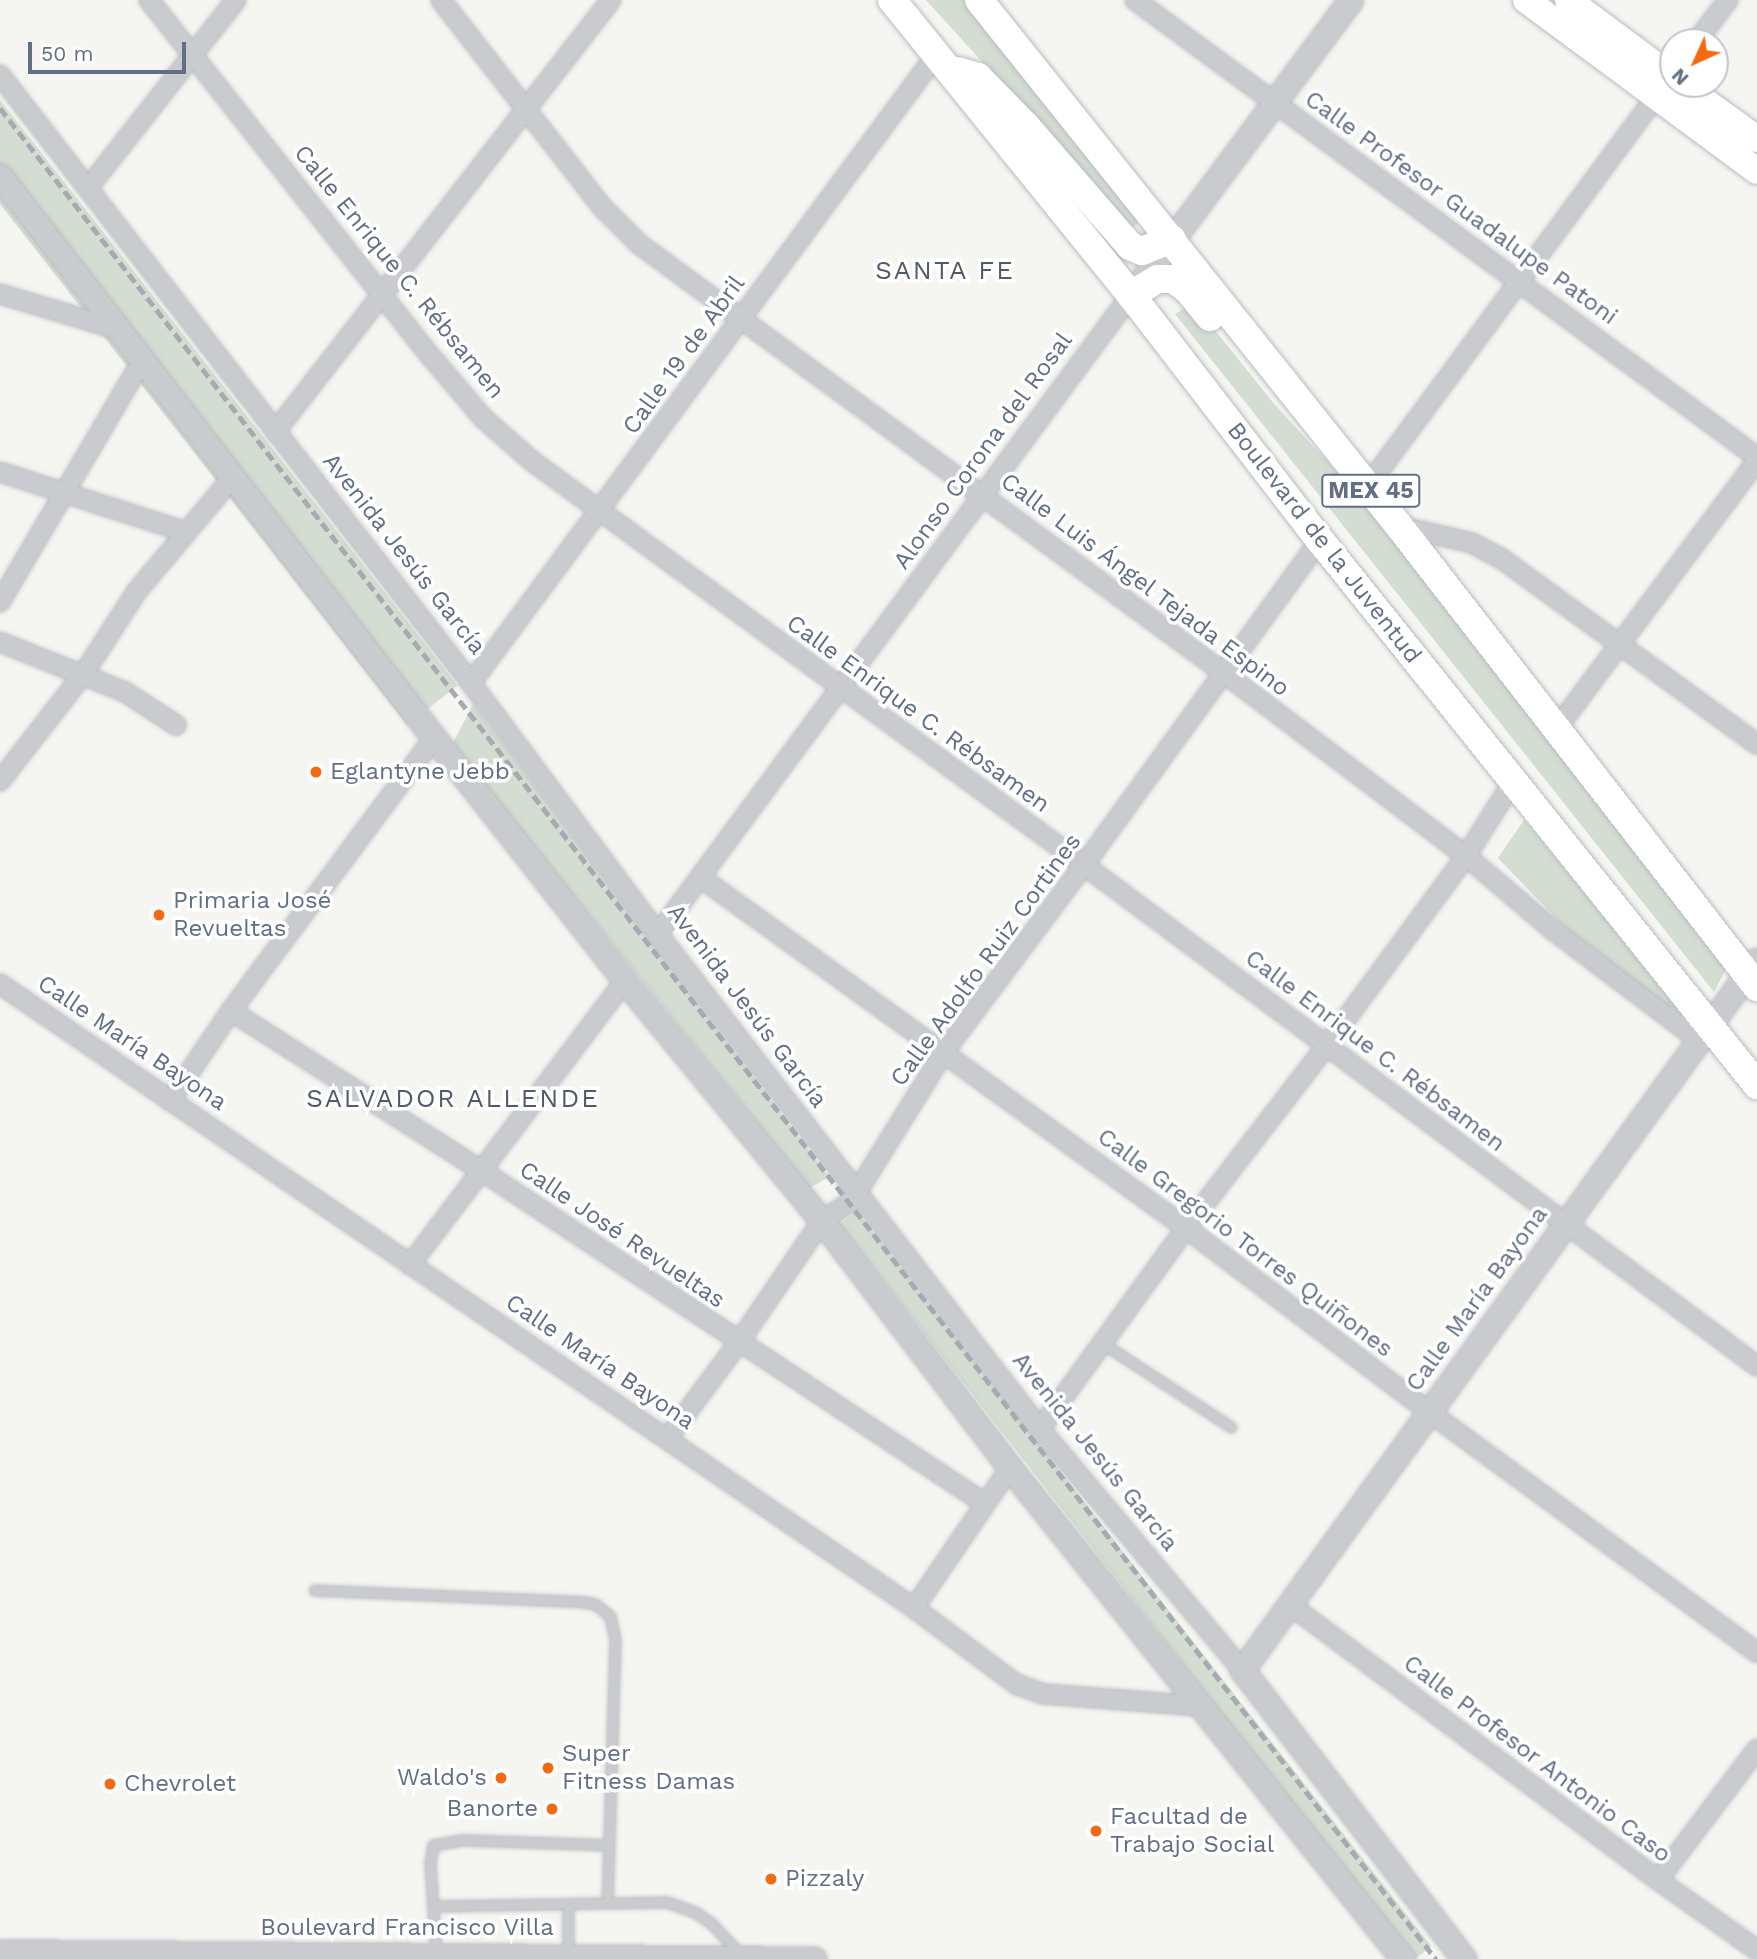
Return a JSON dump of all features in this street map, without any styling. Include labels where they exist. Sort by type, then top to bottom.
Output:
[{"type":"main road","name":"Boulevard de la Juventud","points":[[892,0],[1131,295],[1320,540],[1514,782],[1703,1032],[1757,1085]]},
{"type":"main road","points":[[1526,0],[1659,75]]},
{"type":"main road","points":[[1568,0],[1659,72]]},
{"type":"main road","name":"MEX 45","points":[[983,2],[1754,973]]},
{"type":"main road","points":[[942,62],[978,77],[1026,126],[1130,246],[1142,251],[1172,239]]},
{"type":"main road","points":[[1686,98],[1757,171]]},
{"type":"main road","points":[[1695,98],[1757,139]]},
{"type":"main road","points":[[1131,295],[1158,279],[1173,279],[1188,290],[1288,408],[1320,427]]},
{"type":"street","name":"Calle Enrique C. Rébsamen","points":[[149,0],[433,359],[483,418],[532,461],[1084,865],[1757,1366]]},
{"type":"street","points":[[88,188],[236,0]]},
{"type":"street","name":"Calle Luis Ángel Tejada Espino","points":[[441,0],[603,208],[639,244],[1224,673],[1466,856],[1553,930],[1703,1032]]},
{"type":"street","points":[[275,432],[611,0]]},
{"type":"street","name":"Calle Profesor Guadalupe Patoni","points":[[1135,0],[1519,280],[1757,459]]},
{"type":"street","name":"Alonso Corona del Rosal","points":[[658,934],[1351,0]]},
{"type":"street","points":[[1707,28],[1728,0]]},
{"type":"street","name":"Calle 19 de Abril","points":[[471,684],[741,320],[942,62]]},
{"type":"street","name":"Avenida Jesús García","points":[[0,75],[471,684],[658,934],[1040,1429],[1242,1670],[1464,1959]]},
{"type":"street","points":[[1367,487],[1519,280],[1659,98]]},
{"type":"street","points":[[0,176],[625,981],[822,1221],[1010,1468],[1403,1959]]},
{"type":"street","points":[[0,294],[120,330]]},
{"type":"street","points":[[0,602],[142,359]]},
{"type":"street","points":[[1557,728],[1757,459]]},
{"type":"street","points":[[0,472],[186,532]]},
{"type":"street","points":[[0,780],[84,673],[137,591],[233,477]]},
{"type":"street","points":[[1399,526],[1472,543],[1502,559],[1757,744]]},
{"type":"street","name":"Calle Adolfo Ruiz Cortines","points":[[667,1439],[739,1342],[822,1221],[849,1203],[857,1192],[944,1052],[1084,865],[1320,540]]},
{"type":"street","points":[[0,642],[84,673],[125,692],[176,726]]},
{"type":"street","points":[[170,1101],[231,1011],[434,738]]},
{"type":"street","points":[[1040,1429],[1186,1228],[1326,1046],[1466,856],[1514,782]]},
{"type":"street","name":"Calle Gregorio Torres Quiñones","points":[[700,877],[1186,1228],[1428,1411],[1757,1653]]},
{"type":"street","name":"Calle María Bayona","points":[[1242,1670],[1703,1032],[1754,973]]},
{"type":"street","points":[[410,1265],[625,981]]},
{"type":"street","name":"Calle María Bayona","points":[[0,984],[914,1608],[1029,1691],[1198,1706]]},
{"type":"street","name":"Calle José Revueltas","points":[[231,1011],[482,1171],[984,1503]]},
{"type":"street","points":[[914,1608],[1010,1468]]},
{"type":"street","name":"Calle Profesor Antonio Caso","points":[[1289,1604],[1658,1880],[1757,1950]]},
{"type":"street","points":[[1658,1880],[1757,1749]]},
{"type":"street","name":"Boulevard Francisco Villa","points":[[0,1952],[814,1959]]},
{"type":"lane","points":[[1102,1343],[1231,1427]]},
{"type":"lane","points":[[313,1590],[577,1601],[603,1609],[614,1625],[615,1639],[607,1903]]},
{"type":"lane","points":[[436,1954],[431,1851],[439,1841],[609,1845]]},
{"type":"lane","points":[[435,1906],[568,1906],[645,1902],[681,1905],[711,1923],[744,1958]]},
{"type":"lane","points":[[568,1906],[568,1955]]},
{"type":"shaded area","points":[[926,0],[967,0],[1142,219],[1127,233],[1025,109]]},
{"type":"shaded area","points":[[0,100],[457,685],[407,725],[0,204]]},
{"type":"shaded area","points":[[1193,303],[1275,405],[1385,524],[1726,969],[1714,992],[1175,314]]},
{"type":"shaded area","points":[[473,704],[829,1177],[810,1188],[452,745]]},
{"type":"shaded area","points":[[1524,820],[1687,1010],[1661,1005],[1598,962],[1498,858]]},
{"type":"shaded area","points":[[857,1211],[1431,1946],[1413,1959],[840,1225]]},
{"type":"railway","points":[[0,108],[1436,1959]]},
{"type":"place","name":"Eglantyne Jebb","points":[[316,772]]},
{"type":"place","name":"Primaria José Revueltas","points":[[159,915]]},
{"type":"place","name":"Super Fitness Damas","points":[[548,1768]]},
{"type":"place","name":"Waldo's","points":[[501,1778]]},
{"type":"place","name":"Chevrolet","points":[[110,1784]]},
{"type":"place","name":"Banorte","points":[[552,1809]]},
{"type":"place","name":"Facultad de Trabajo Social","points":[[1096,1831]]},
{"type":"place","name":"Pizzaly","points":[[771,1879]]},
{"type":"district","name":"SANTA FE","points":[[945,271]]},
{"type":"district","name":"SALVADOR ALLENDE","points":[[453,1099]]}]
